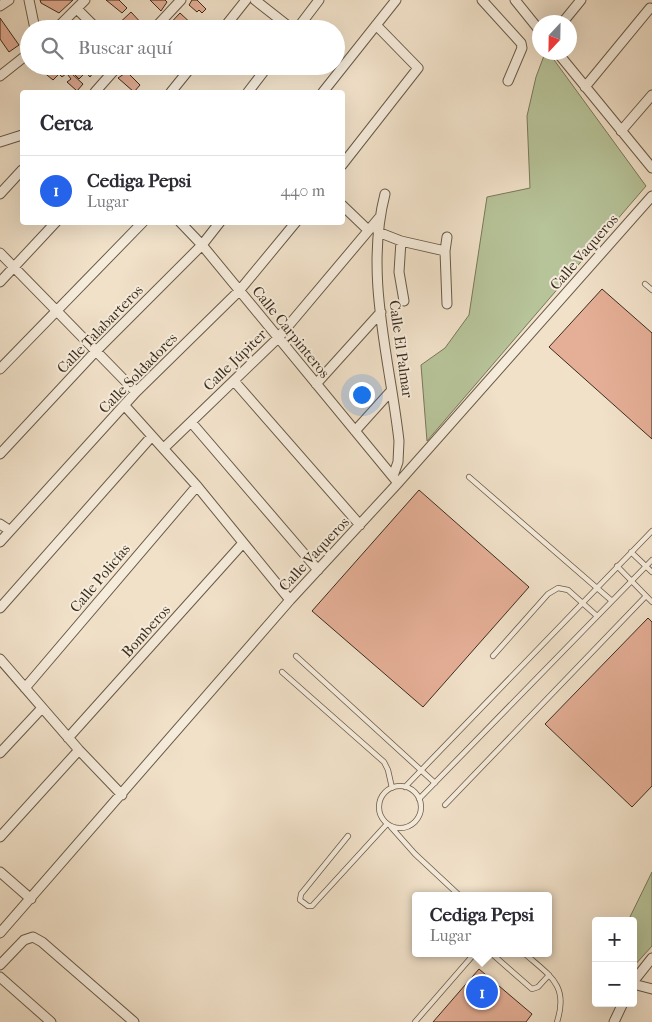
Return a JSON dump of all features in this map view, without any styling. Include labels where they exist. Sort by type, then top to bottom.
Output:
[{"type":"street","points":[[0,6],[9,0]]},
{"type":"street","points":[[29,0],[33,20]]},
{"type":"street","points":[[65,20],[85,0]]},
{"type":"street","points":[[162,20],[181,0]]},
{"type":"street","points":[[230,20],[246,0]]},
{"type":"street","points":[[255,0],[281,20]]},
{"type":"street","points":[[304,20],[319,0]]},
{"type":"street","points":[[345,60],[396,0]]},
{"type":"street","points":[[482,0],[521,43],[522,48],[508,81]]},
{"type":"street","points":[[515,0],[532,21]]},
{"type":"street","points":[[569,15],[581,0]]},
{"type":"street","points":[[584,87],[650,8]]},
{"type":"street","points":[[77,9],[88,20]]},
{"type":"street","points":[[345,161],[418,68],[376,25]]},
{"type":"street","points":[[0,76],[20,60]]},
{"type":"street","points":[[563,60],[652,168]]},
{"type":"street","points":[[97,90],[110,75]]},
{"type":"street","points":[[173,90],[185,75]]},
{"type":"street","points":[[250,90],[261,75]]},
{"type":"street","points":[[325,90],[334,75]]},
{"type":"street","points":[[621,131],[652,96]]},
{"type":"street","points":[[0,142],[20,137]]},
{"type":"street","points":[[0,194],[20,172]]},
{"type":"street","name":"Calle El Palmar","points":[[385,194],[379,218],[378,281],[399,441],[396,480]]},
{"type":"street","name":"Calle Vaqueros","points":[[0,933],[31,900],[290,600],[360,525],[396,480],[652,196]]},
{"type":"street","points":[[345,208],[368,230]]},
{"type":"street","name":"Calle Júpiter","points":[[164,448],[278,338],[379,218]]},
{"type":"street","points":[[0,282],[53,225]]},
{"type":"street","points":[[0,369],[140,225]]},
{"type":"street","name":"Calle Carpinteros","points":[[183,225],[396,480]]},
{"type":"street","name":"Calle Talabarteros","points":[[0,454],[96,352],[202,246],[218,225]]},
{"type":"street","name":"Calle Soldadores","points":[[0,542],[136,392],[239,291],[294,225]]},
{"type":"street","points":[[378,232],[401,241],[445,251]]},
{"type":"street","points":[[447,237],[445,251],[447,304]]},
{"type":"street","points":[[401,241],[399,272],[404,301]]},
{"type":"street","points":[[0,254],[136,392]]},
{"type":"street","points":[[316,384],[381,312]]},
{"type":"street","points":[[234,381],[360,525]]},
{"type":"street","points":[[354,431],[391,391]]},
{"type":"street","points":[[125,406],[197,486],[290,600]]},
{"type":"street","points":[[191,422],[318,570]]},
{"type":"street","points":[[0,608],[152,436]]},
{"type":"street","name":"Calle Policías","points":[[25,688],[197,486]]},
{"type":"street","points":[[0,524],[9,530]]},
{"type":"street","name":"Bomberos","points":[[68,738],[243,543]]},
{"type":"street","points":[[0,660],[68,738],[122,795]]},
{"type":"street","points":[[0,753],[42,708]]},
{"type":"street","points":[[0,837],[79,750]]},
{"type":"street","points":[[0,872],[31,900]]},
{"type":"street","points":[[0,966],[30,936],[42,942],[134,1022]]},
{"type":"street","points":[[637,978],[652,958]]},
{"type":"street","points":[[0,977],[51,1022]]},
{"type":"street","points":[[637,984],[652,989]]},
{"type":"street","points":[[614,1022],[621,1007]]},
{"type":"lane","points":[[644,284],[652,290]]},
{"type":"lane","points":[[469,477],[612,601]]},
{"type":"lane","points":[[405,787],[616,566],[652,531]]},
{"type":"lane","points":[[631,552],[652,572]]},
{"type":"lane","points":[[419,799],[652,560]]},
{"type":"lane","points":[[616,566],[652,602]]},
{"type":"lane","points":[[493,656],[552,590],[558,588],[568,590],[597,616]]},
{"type":"lane","points":[[445,805],[646,596]]},
{"type":"lane","points":[[296,656],[435,784]]},
{"type":"lane","points":[[282,672],[384,762],[392,788]]},
{"type":"lane","points":[[388,825],[403,828],[414,823],[421,812],[419,799],[411,789],[405,787],[392,788],[382,795],[379,801],[380,814],[388,825],[415,854],[456,892]]},
{"type":"lane","points":[[348,836],[301,894],[300,900],[308,906],[312,906],[388,825]]},
{"type":"lane","points":[[415,1022],[472,957]]},
{"type":"lane","points":[[496,957],[532,988],[538,987],[549,975]]},
{"type":"lane","points":[[529,957],[558,984],[561,995],[557,1022]]},
{"type":"green space","points":[[542,60],[554,60],[646,186],[427,441],[421,365],[445,348],[469,315],[487,197],[530,188],[527,116],[536,77]]},
{"type":"green space","points":[[652,872],[652,946],[637,963],[637,917],[630,917]]},
{"type":"building","points":[[40,0],[73,0],[59,13],[41,3]]},
{"type":"building","points":[[106,0],[119,0],[127,8],[122,13]]},
{"type":"building","points":[[150,0],[165,0],[167,2],[161,11]]},
{"type":"building","points":[[192,0],[197,0],[206,9],[202,13],[199,10],[197,12],[189,5]]},
{"type":"building","points":[[131,12],[138,20],[123,20]]},
{"type":"building","points":[[180,13],[188,20],[173,20]]},
{"type":"building","points":[[0,18],[19,45],[9,52],[0,39]]},
{"type":"building","points":[[47,75],[58,75],[53,80]]},
{"type":"building","points":[[68,75],[73,75],[83,84],[76,90],[67,82],[71,79]]},
{"type":"building","points":[[75,75],[83,75],[79,79]]},
{"type":"building","points":[[122,75],[130,75],[140,85],[136,90],[132,90],[118,78]]},
{"type":"building","points":[[602,289],[652,333],[652,439],[549,347]]},
{"type":"building","points":[[419,490],[529,587],[423,707],[312,611]]},
{"type":"building","points":[[648,618],[652,622],[652,786],[632,807],[545,724]]},
{"type":"building","points":[[479,969],[532,1014],[526,1022],[433,1022]]},
{"type":"place","name":"Cediga Pepsi","points":[[482,992]]}]
